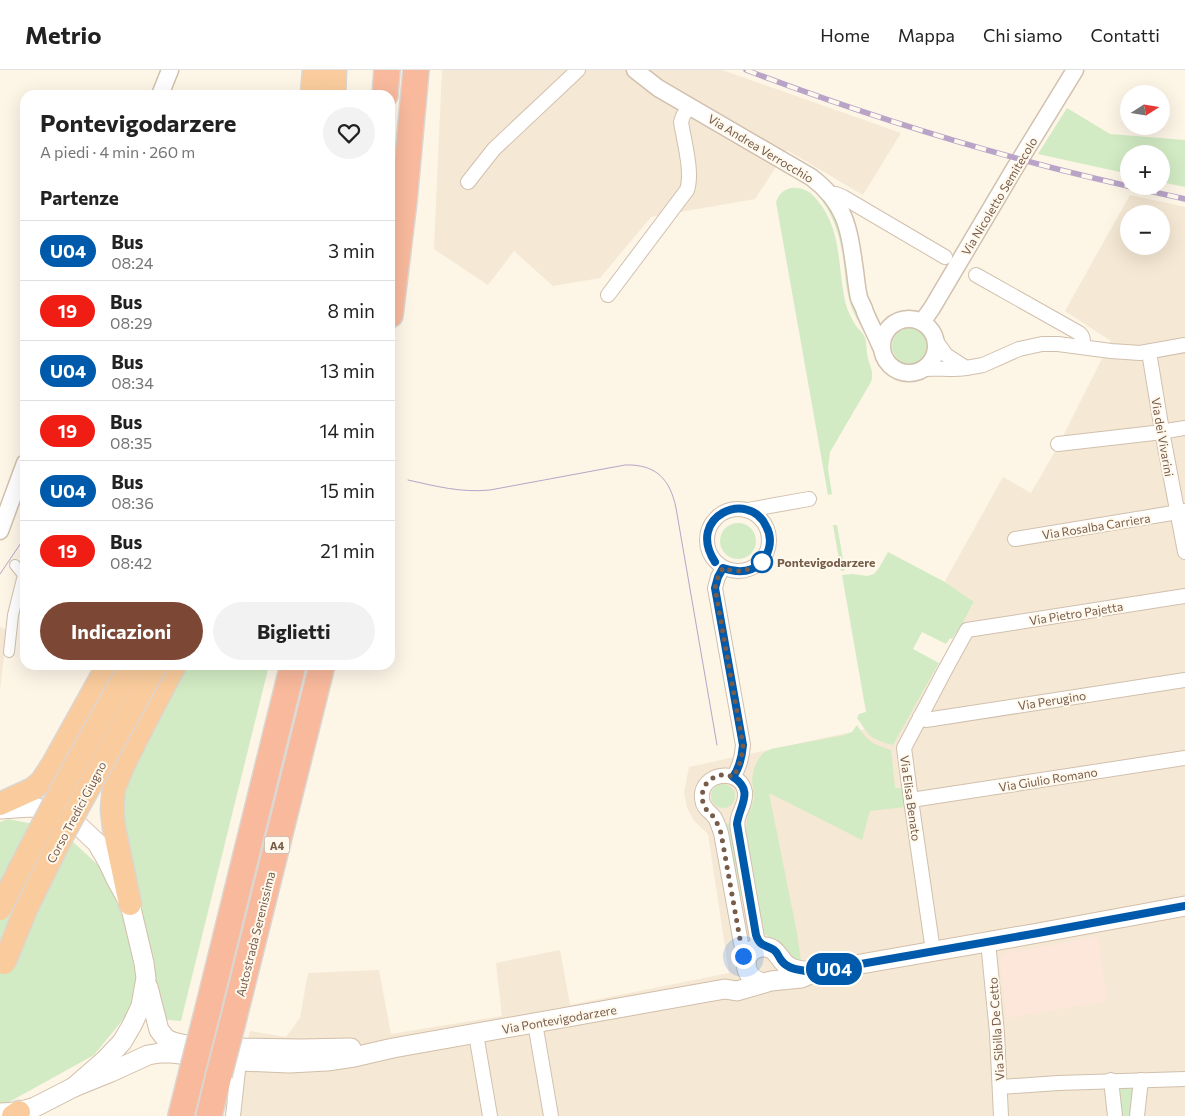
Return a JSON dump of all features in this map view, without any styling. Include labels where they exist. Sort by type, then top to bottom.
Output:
[{"type":"highway","points":[[312,90],[314,70]]},
{"type":"highway","points":[[334,90],[335,70]]},
{"type":"highway","points":[[385,90],[387,70]]},
{"type":"highway","points":[[395,275],[416,70]]},
{"type":"highway","points":[[0,804],[33,789],[42,781],[105,670]]},
{"type":"highway","name":"Corso Tredici Giugno","points":[[0,909],[40,830],[128,670]]},
{"type":"highway","name":"Corso Tredici Giugno","points":[[2,968],[26,909],[61,838],[153,670]]},
{"type":"highway","points":[[130,904],[114,828],[112,809],[114,788],[142,726],[173,670]]},
{"type":"highway","name":"A4","points":[[182,1116],[292,670]]},
{"type":"highway","name":"Autostrada Serenissima","points":[[209,1116],[321,670]]},
{"type":"main road","name":"Via Pontevigodarzere","points":[[0,809],[31,807],[54,811],[78,825],[97,844],[130,904],[151,1001],[159,1030],[166,1039],[186,1045],[260,1048],[393,1048]]},
{"type":"main road","name":"Via Pontevigodarzere","points":[[74,1087],[148,1056],[160,1053],[239,1061],[289,1063],[327,1061],[725,989],[736,990],[767,982],[801,978],[815,972],[1185,906]]},
{"type":"main road","name":"Via Pontevigodarzere","points":[[725,989],[742,978],[749,955],[755,949],[763,947],[774,953],[793,969],[815,972]]},
{"type":"main road","points":[[746,965],[751,977],[757,981],[767,982],[777,977],[781,970],[774,953]]},
{"type":"main road","points":[[11,1114],[35,1107],[74,1087],[104,1061],[122,1042],[132,1025],[141,1006],[146,978]]},
{"type":"street","points":[[162,90],[170,70]]},
{"type":"street","points":[[468,182],[494,149],[578,70]]},
{"type":"street","name":"Via Andrea Verrocchio","points":[[634,70],[650,83],[806,175],[830,194],[840,208],[848,230],[860,302],[881,347],[883,356],[896,371],[910,374],[923,369],[952,370],[983,365],[1019,349],[1042,344],[1082,346],[1140,353],[1185,345]]},
{"type":"street","name":"Via Nicoletto Semitecolo","points":[[922,322],[1075,70]]},
{"type":"street","points":[[608,295],[687,190],[689,172],[681,120],[689,106]]},
{"type":"street","name":"Via Andrea Verrocchio","points":[[830,194],[843,197],[945,257]]},
{"type":"street","points":[[976,275],[1079,333],[1083,339],[1082,346]]},
{"type":"street","points":[[865,310],[882,318],[897,321]]},
{"type":"street","points":[[881,347],[882,339],[890,326],[905,318],[914,319],[929,327],[946,355],[966,368]]},
{"type":"street","points":[[923,369],[930,364],[934,357],[936,341]]},
{"type":"street","name":"Via dei Vivarini","points":[[1148,352],[1162,432],[1181,512],[1185,552]]},
{"type":"street","points":[[1058,444],[1185,428]]},
{"type":"street","points":[[0,531],[20,477]]},
{"type":"street","points":[[748,510],[809,499]]},
{"type":"street","points":[[769,532],[777,510],[784,504]]},
{"type":"street","points":[[738,508],[758,515],[765,522],[769,532],[770,543],[768,553],[762,562],[744,572],[723,568],[715,562],[709,553],[707,543],[708,532],[712,523],[719,515],[728,510],[738,508]]},
{"type":"street","name":"Via Rosalba Carriera","points":[[1016,539],[1181,512]]},
{"type":"street","points":[[15,565],[20,571]]},
{"type":"street","points":[[723,568],[715,588],[743,745],[741,759],[733,777]]},
{"type":"street","points":[[9,652],[13,615],[20,587]]},
{"type":"street","name":"Via Pietro Pajetta","points":[[968,630],[1185,596]]},
{"type":"street","name":"Via Elisa Benato","points":[[933,951],[904,748],[968,630]]},
{"type":"street","name":"Via Perugino","points":[[920,717],[926,720],[1185,680]]},
{"type":"street","name":"Via Giulio Romano","points":[[911,800],[1185,758]]},
{"type":"street","points":[[746,965],[742,954],[721,833],[717,823],[703,804],[702,794],[705,785],[716,776],[733,777],[744,790],[745,799],[738,818],[738,830],[756,935],[760,943],[774,953]]},
{"type":"street","points":[[712,815],[726,818],[735,815],[742,808]]},
{"type":"street","name":"Via Sibilla De Cetto","points":[[988,942],[998,1032],[1001,1116]]},
{"type":"street","points":[[535,1023],[551,1116]]},
{"type":"street","points":[[476,1034],[490,1116]]},
{"type":"street","points":[[233,1116],[239,1061]]},
{"type":"street","points":[[1000,1087],[1111,1080],[1185,1079]]},
{"type":"street","points":[[1111,1080],[1116,1116]]},
{"type":"street","points":[[1137,1116],[1142,1080]]},
{"type":"shaded area","points":[[442,70],[722,70],[901,133],[863,195],[787,150],[755,199],[651,217],[600,278],[553,286],[514,251],[488,285],[434,249]]},
{"type":"shaded area","points":[[1130,195],[1185,207],[1185,1116],[229,1116],[250,1031],[286,1037],[300,1018],[308,973],[379,970],[391,1034],[502,1016],[496,963],[560,950],[570,1005],[729,973],[708,834],[694,821],[687,807],[684,793],[689,767],[907,720],[974,603],[944,583],[1003,477],[1031,493],[1056,450],[1111,341],[1065,311],[1120,213],[1120,255],[1170,255],[1170,205],[1124,205]]},
{"type":"shaded area","points":[[0,627],[7,630],[0,690]]},
{"type":"shaded area","points":[[1098,936],[1107,1001],[1007,1018],[1000,964],[1001,958],[1008,951]]},
{"type":"green space","points":[[1067,108],[1110,134],[1185,140],[1185,187],[1170,184],[1170,145],[1120,145],[1120,172],[1038,154]]},
{"type":"green space","points":[[791,188],[806,190],[812,194],[831,224],[838,250],[846,305],[856,326],[865,339],[872,374],[871,382],[830,452],[828,469],[832,494],[828,495],[776,202],[782,193]]},
{"type":"green space","points":[[818,193],[830,207],[839,225],[853,303],[863,323],[861,325],[849,298],[842,251],[836,228]]},
{"type":"green space","points":[[910,328],[923,333],[928,346],[923,359],[910,364],[897,359],[892,346],[897,333]]},
{"type":"green space","points":[[738,523],[751,528],[756,541],[751,554],[738,559],[725,554],[720,541],[725,528]]},
{"type":"green space","points":[[833,525],[837,525],[845,570],[841,571]]},
{"type":"green space","points":[[888,552],[943,581],[974,602],[952,639],[950,638],[946,644],[922,632],[913,649],[939,663],[893,745],[872,736],[857,718],[859,714],[866,712],[842,575],[867,576],[874,574]]},
{"type":"green space","points":[[184,670],[268,670],[181,1021],[126,1016],[94,1055],[0,1107],[0,822],[8,819],[59,829],[97,864],[145,741]]},
{"type":"green space","points":[[857,725],[871,741],[891,750],[895,788],[902,788],[905,807],[870,811],[862,840],[769,793],[801,961],[792,957],[780,942],[764,933],[746,832],[747,818],[754,799],[752,779],[754,768],[763,753],[771,749],[845,735],[852,732]]},
{"type":"green space","points":[[723,784],[728,785],[734,791],[734,801],[728,807],[723,808],[718,807],[712,801],[711,796],[712,791],[718,785]]},
{"type":"green space","points":[[734,823],[746,895],[736,897],[723,824]]},
{"type":"green space","points":[[1119,1088],[1135,1088],[1132,1116],[1122,1116]]},
{"type":"tram line","points":[[408,480],[448,488],[479,491],[625,465],[645,467],[660,475],[670,489],[676,508],[717,745]]},
{"type":"tram line","points":[[0,574],[20,544]]},
{"type":"railway","points":[[746,70],[854,109],[1001,154],[1185,199]]},
{"type":"bus line","name":"U04","points":[[715,562],[709,553],[707,543],[708,532],[712,523],[719,515],[728,510],[738,508],[758,515],[765,522],[769,532],[770,543],[768,553],[762,562],[744,572],[723,568],[715,588],[743,745],[741,759],[733,777],[742,786],[745,795],[737,824],[756,935],[760,943],[774,950],[780,960],[788,966],[793,969],[815,972],[1185,906]]},
{"type":"place","name":"Pontevigodarzere","points":[[762,562]]},
{"type":"route","points":[[743,956],[721,833],[715,819],[703,804],[702,794],[705,785],[712,778],[720,775],[733,777],[741,759],[743,745],[715,588],[723,568],[744,572],[762,562]]}]
